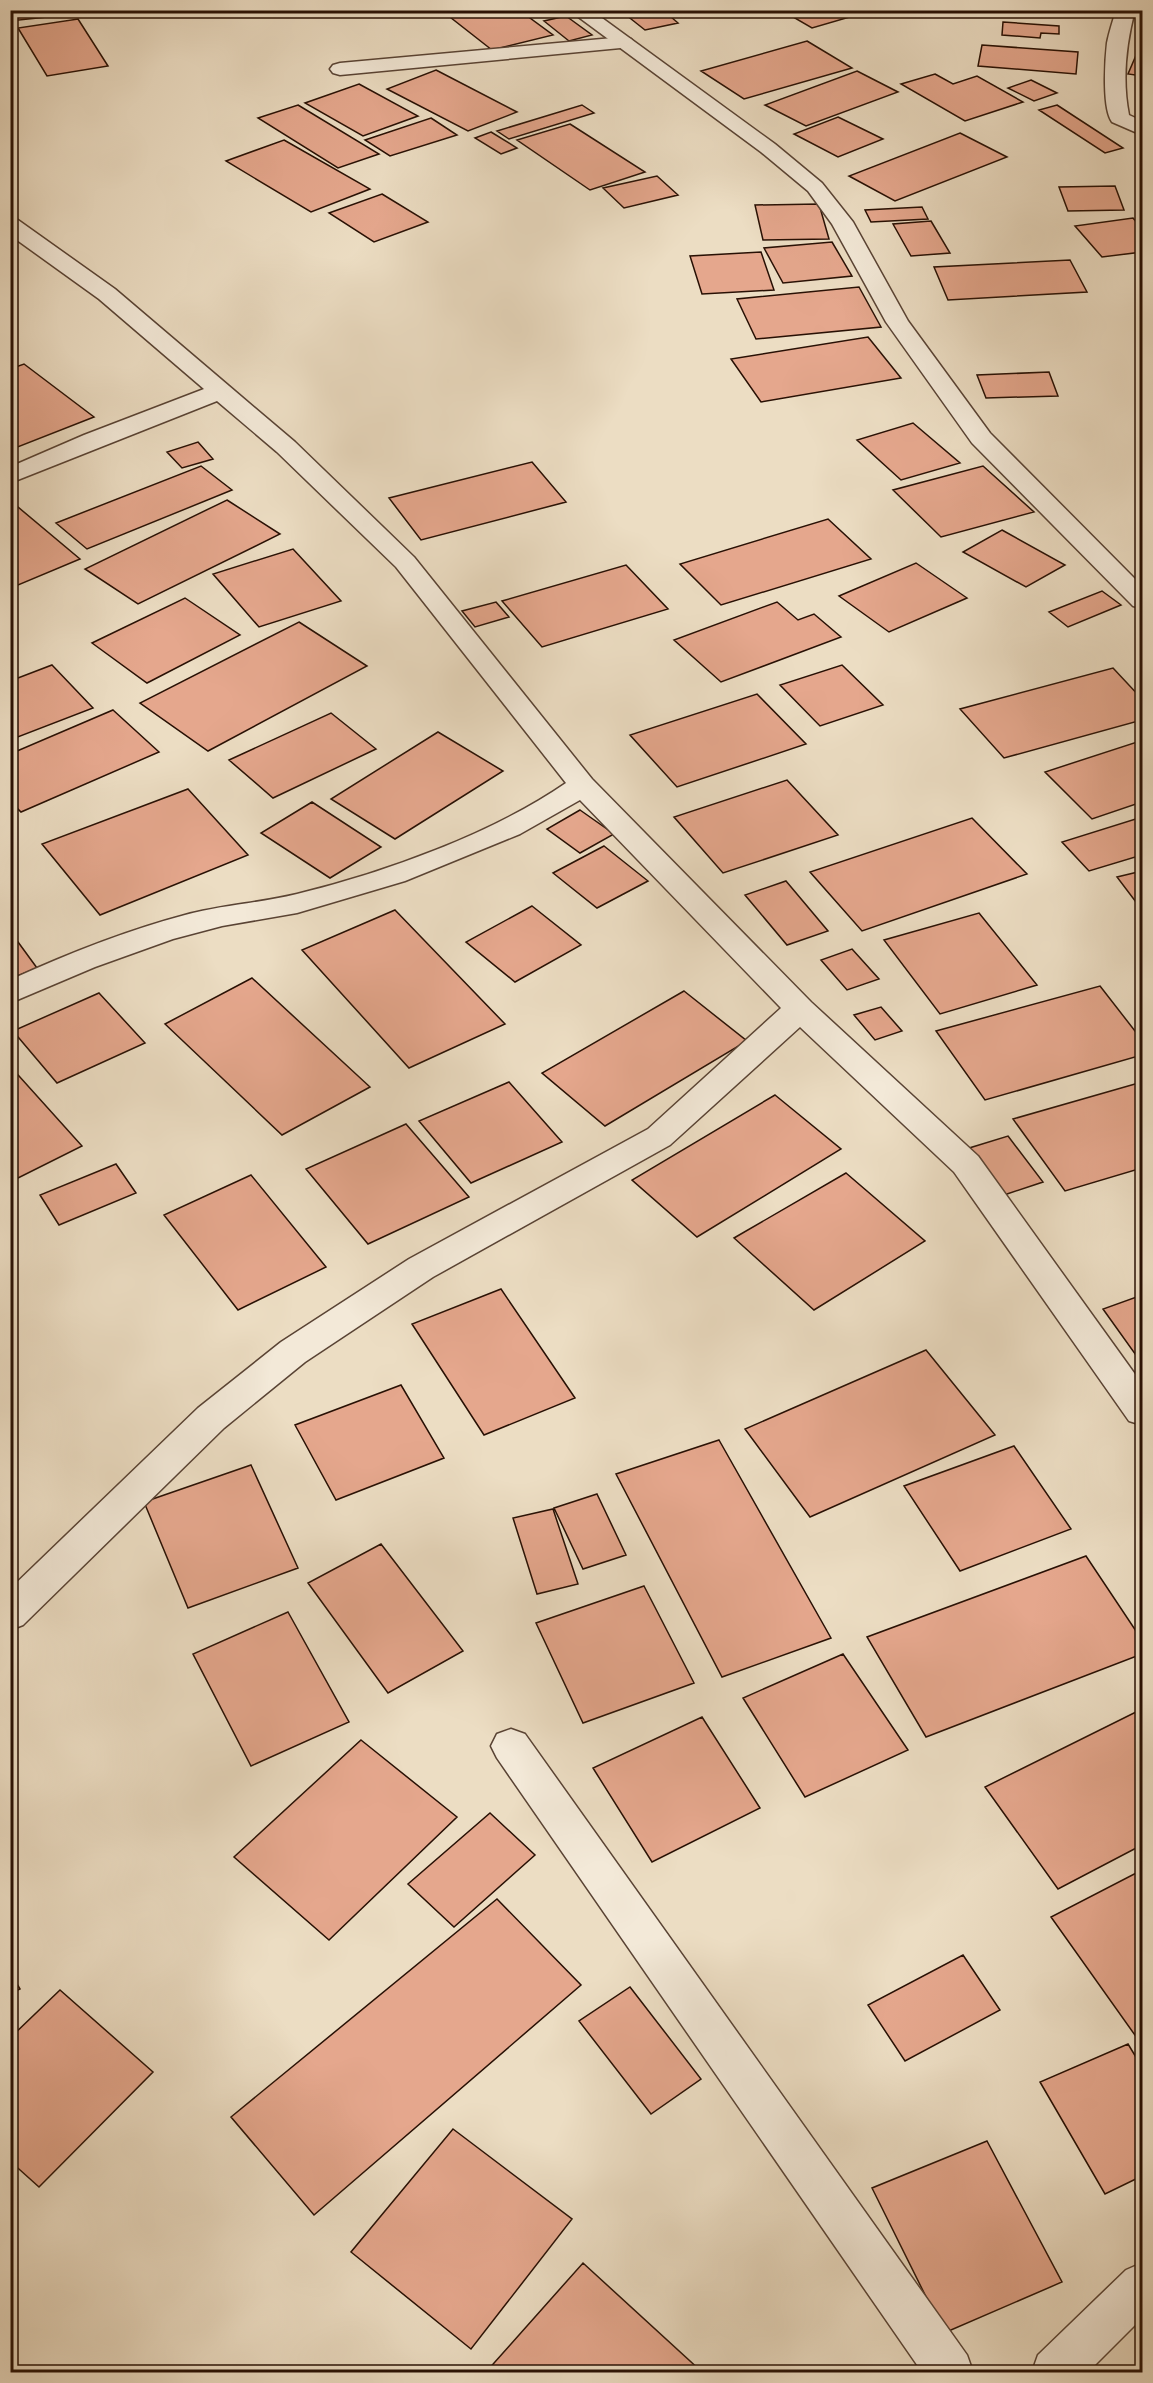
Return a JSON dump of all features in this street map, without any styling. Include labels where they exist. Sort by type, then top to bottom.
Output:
[{"type":"street","points":[[578,10],[768,148],[815,187],[842,222],[897,322],[981,438],[1143,600]]},
{"type":"street","points":[[1126,10],[1117,43],[1116,102],[1119,118],[1143,129]]},
{"type":"street","points":[[340,69],[624,43]]},
{"type":"street","points":[[10,225],[107,294],[221,391],[286,447],[405,562],[582,785],[800,1009],[966,1164],[1143,1411]]},
{"type":"street","points":[[10,476],[93,440],[221,391]]},
{"type":"street","points":[[10,993],[63,968],[166,932],[214,918],[278,907],[369,884],[514,827],[582,785]]},
{"type":"street","points":[[10,1614],[211,1418],[293,1352],[421,1268],[659,1137],[800,1009]]},
{"type":"street","points":[[511,1746],[950,2373]]},
{"type":"street","points":[[1055,2373],[1143,2286]]},
{"type":"building","points":[[10,10],[63,10],[65,15],[10,21]]},
{"type":"building","points":[[441,10],[519,10],[553,35],[492,50]]},
{"type":"building","points":[[648,10],[663,10],[678,23],[645,30],[626,15]]},
{"type":"building","points":[[781,10],[854,10],[860,14],[812,28]]},
{"type":"building","points":[[566,16],[592,35],[569,41],[544,21]]},
{"type":"building","points":[[78,19],[108,66],[47,76],[18,28]]},
{"type":"building","points":[[1003,22],[1059,26],[1059,34],[1041,33],[1040,38],[1002,35]]},
{"type":"building","points":[[807,41],[852,68],[744,99],[701,71]]},
{"type":"building","points":[[982,45],[1078,52],[1076,74],[978,66]]},
{"type":"building","points":[[1140,46],[1142,47],[1142,76],[1128,74]]},
{"type":"building","points":[[436,70],[517,112],[468,131],[387,89]]},
{"type":"building","points":[[857,71],[898,92],[806,126],[765,105]]},
{"type":"building","points":[[935,74],[953,84],[977,76],[1023,102],[965,121],[901,84]]},
{"type":"building","points":[[1031,80],[1057,93],[1034,101],[1008,88]]},
{"type":"building","points":[[359,84],[418,116],[363,136],[305,103]]},
{"type":"building","points":[[298,105],[379,154],[338,168],[258,118]]},
{"type":"building","points":[[582,105],[594,113],[509,139],[497,131]]},
{"type":"building","points":[[1057,105],[1123,148],[1105,153],[1039,110]]},
{"type":"building","points":[[838,117],[883,139],[838,157],[794,134]]},
{"type":"building","points":[[431,118],[457,135],[390,156],[365,140]]},
{"type":"building","points":[[570,124],[645,172],[590,190],[517,140]]},
{"type":"building","points":[[491,132],[517,148],[501,154],[475,138]]},
{"type":"building","points":[[960,133],[1007,157],[895,201],[849,176]]},
{"type":"building","points":[[284,140],[370,189],[311,212],[226,161]]},
{"type":"building","points":[[657,176],[678,195],[624,208],[603,188]]},
{"type":"building","points":[[1115,186],[1124,210],[1068,211],[1059,187]]},
{"type":"building","points":[[382,194],[428,222],[374,242],[329,213]]},
{"type":"building","points":[[819,204],[829,239],[763,240],[755,205]]},
{"type":"building","points":[[922,207],[928,219],[871,222],[865,210]]},
{"type":"building","points":[[1133,218],[1142,229],[1142,252],[1102,257],[1075,226]]},
{"type":"building","points":[[931,221],[950,253],[911,256],[893,224]]},
{"type":"building","points":[[832,242],[852,276],[783,283],[764,248]]},
{"type":"building","points":[[761,252],[774,290],[702,294],[690,256]]},
{"type":"building","points":[[1070,260],[1087,292],[948,300],[934,267]]},
{"type":"building","points":[[859,287],[881,327],[756,339],[737,299]]},
{"type":"building","points":[[868,337],[901,378],[761,402],[731,359]]},
{"type":"building","points":[[24,364],[94,417],[10,450],[10,369]]},
{"type":"building","points":[[1049,372],[1058,396],[986,398],[977,375]]},
{"type":"building","points":[[913,423],[960,463],[901,480],[857,440]]},
{"type":"building","points":[[198,442],[213,459],[182,468],[167,452]]},
{"type":"building","points":[[532,462],[566,502],[421,540],[389,498]]},
{"type":"building","points":[[201,466],[232,490],[87,549],[56,523]]},
{"type":"building","points":[[983,466],[1034,512],[941,537],[893,490]]},
{"type":"building","points":[[227,500],[280,534],[138,604],[85,569]]},
{"type":"building","points":[[10,502],[12,502],[80,559],[11,588]]},
{"type":"building","points":[[828,519],[871,559],[721,605],[680,564]]},
{"type":"building","points":[[1002,530],[1065,565],[1026,587],[963,552]]},
{"type":"building","points":[[293,549],[341,601],[259,627],[213,574]]},
{"type":"building","points":[[916,563],[967,598],[889,632],[839,596]]},
{"type":"building","points":[[626,565],[668,609],[542,647],[502,601]]},
{"type":"building","points":[[1102,591],[1121,605],[1068,627],[1049,612]]},
{"type":"building","points":[[185,598],[240,635],[147,683],[92,643]]},
{"type":"building","points":[[496,602],[509,617],[475,627],[462,611]]},
{"type":"building","points":[[777,602],[798,620],[814,614],[841,637],[721,682],[674,640]]},
{"type":"building","points":[[299,622],[367,666],[208,751],[140,703]]},
{"type":"building","points":[[52,665],[93,708],[10,740],[10,681]]},
{"type":"building","points":[[842,665],[883,705],[820,726],[780,685]]},
{"type":"building","points":[[1113,668],[1142,699],[1142,720],[1004,758],[960,709]]},
{"type":"building","points":[[757,694],[806,744],[677,787],[630,735]]},
{"type":"building","points":[[113,710],[159,752],[21,812],[10,801],[10,754]]},
{"type":"building","points":[[331,713],[376,749],[273,798],[229,760]]},
{"type":"building","points":[[438,732],[503,771],[395,839],[331,799]]},
{"type":"building","points":[[1137,742],[1142,747],[1142,802],[1092,819],[1045,772]]},
{"type":"building","points":[[787,780],[838,835],[723,873],[674,817]]},
{"type":"building","points":[[188,789],[248,855],[100,915],[42,844]]},
{"type":"building","points":[[312,802],[381,847],[330,878],[261,833]]},
{"type":"building","points":[[580,810],[614,834],[580,853],[547,829]]},
{"type":"building","points":[[1142,817],[1142,855],[1089,871],[1062,842]]},
{"type":"building","points":[[972,818],[1027,874],[862,931],[810,872]]},
{"type":"building","points":[[604,846],[648,881],[597,908],[553,873]]},
{"type":"building","points":[[1142,871],[1142,910],[1117,877]]},
{"type":"building","points":[[786,881],[828,931],[787,945],[745,895]]},
{"type":"building","points":[[532,906],[581,945],[515,982],[466,942]]},
{"type":"building","points":[[395,910],[505,1024],[409,1068],[302,950]]},
{"type":"building","points":[[979,913],[1037,985],[940,1014],[884,940]]},
{"type":"building","points":[[10,931],[37,968],[10,979]]},
{"type":"building","points":[[852,949],[879,979],[847,990],[821,960]]},
{"type":"building","points":[[252,978],[370,1087],[282,1135],[165,1024]]},
{"type":"building","points":[[1100,986],[1142,1040],[1142,1055],[985,1100],[936,1031]]},
{"type":"building","points":[[684,991],[747,1041],[605,1126],[542,1073]]},
{"type":"building","points":[[99,993],[145,1043],[57,1083],[13,1031]]},
{"type":"building","points":[[881,1007],[902,1031],[875,1040],[854,1015]]},
{"type":"building","points":[[10,1066],[82,1146],[10,1182]]},
{"type":"building","points":[[509,1082],[562,1142],[471,1183],[419,1121]]},
{"type":"building","points":[[1142,1082],[1142,1168],[1065,1191],[1013,1119]]},
{"type":"building","points":[[775,1095],[841,1149],[697,1237],[632,1180]]},
{"type":"building","points":[[406,1124],[469,1197],[368,1244],[306,1169]]},
{"type":"building","points":[[1008,1136],[1043,1182],[1001,1196],[966,1149]]},
{"type":"building","points":[[116,1164],[136,1193],[59,1225],[40,1195]]},
{"type":"building","points":[[846,1173],[925,1241],[814,1310],[734,1238]]},
{"type":"building","points":[[251,1175],[326,1267],[238,1310],[164,1215]]},
{"type":"building","points":[[501,1289],[575,1398],[484,1435],[412,1324]]},
{"type":"building","points":[[1142,1295],[1142,1357],[1138,1358],[1103,1309]]},
{"type":"building","points":[[926,1350],[995,1435],[810,1517],[745,1429]]},
{"type":"building","points":[[401,1385],[444,1458],[336,1500],[295,1425]]},
{"type":"building","points":[[719,1440],[831,1638],[722,1677],[616,1474]]},
{"type":"building","points":[[1014,1446],[1071,1529],[960,1571],[904,1486]]},
{"type":"building","points":[[251,1465],[298,1568],[188,1608],[144,1502]]},
{"type":"building","points":[[597,1494],[626,1555],[583,1569],[554,1508]]},
{"type":"building","points":[[553,1509],[578,1584],[537,1594],[513,1518]]},
{"type":"building","points":[[381,1544],[463,1651],[388,1693],[308,1583]]},
{"type":"building","points":[[1086,1556],[1142,1640],[1142,1654],[926,1737],[867,1637]]},
{"type":"building","points":[[644,1586],[694,1683],[583,1723],[536,1623]]},
{"type":"building","points":[[288,1612],[349,1722],[251,1766],[193,1654]]},
{"type":"building","points":[[843,1654],[908,1750],[805,1797],[743,1698]]},
{"type":"building","points":[[1142,1709],[1142,1845],[1058,1889],[985,1787]]},
{"type":"building","points":[[702,1717],[760,1808],[652,1862],[593,1768]]},
{"type":"building","points":[[361,1740],[457,1817],[329,1940],[234,1857]]},
{"type":"building","points":[[490,1813],[535,1855],[454,1927],[408,1884]]},
{"type":"building","points":[[1142,1870],[1142,2045],[1051,1917]]},
{"type":"building","points":[[497,1899],[581,1985],[314,2215],[231,2117]]},
{"type":"building","points":[[963,1955],[1000,2010],[905,2061],[868,2005]]},
{"type":"building","points":[[10,1972],[20,1989],[10,1994]]},
{"type":"building","points":[[630,1987],[701,2079],[651,2114],[579,2021]]},
{"type":"building","points":[[60,1990],[153,2072],[39,2187],[10,2161],[10,2038]]},
{"type":"building","points":[[1128,2044],[1142,2067],[1142,2176],[1105,2194],[1040,2082]]},
{"type":"building","points":[[453,2129],[572,2219],[471,2349],[351,2252]]},
{"type":"building","points":[[987,2141],[1062,2282],[944,2333],[872,2188]]},
{"type":"building","points":[[583,2263],[702,2372],[486,2372]]}]
